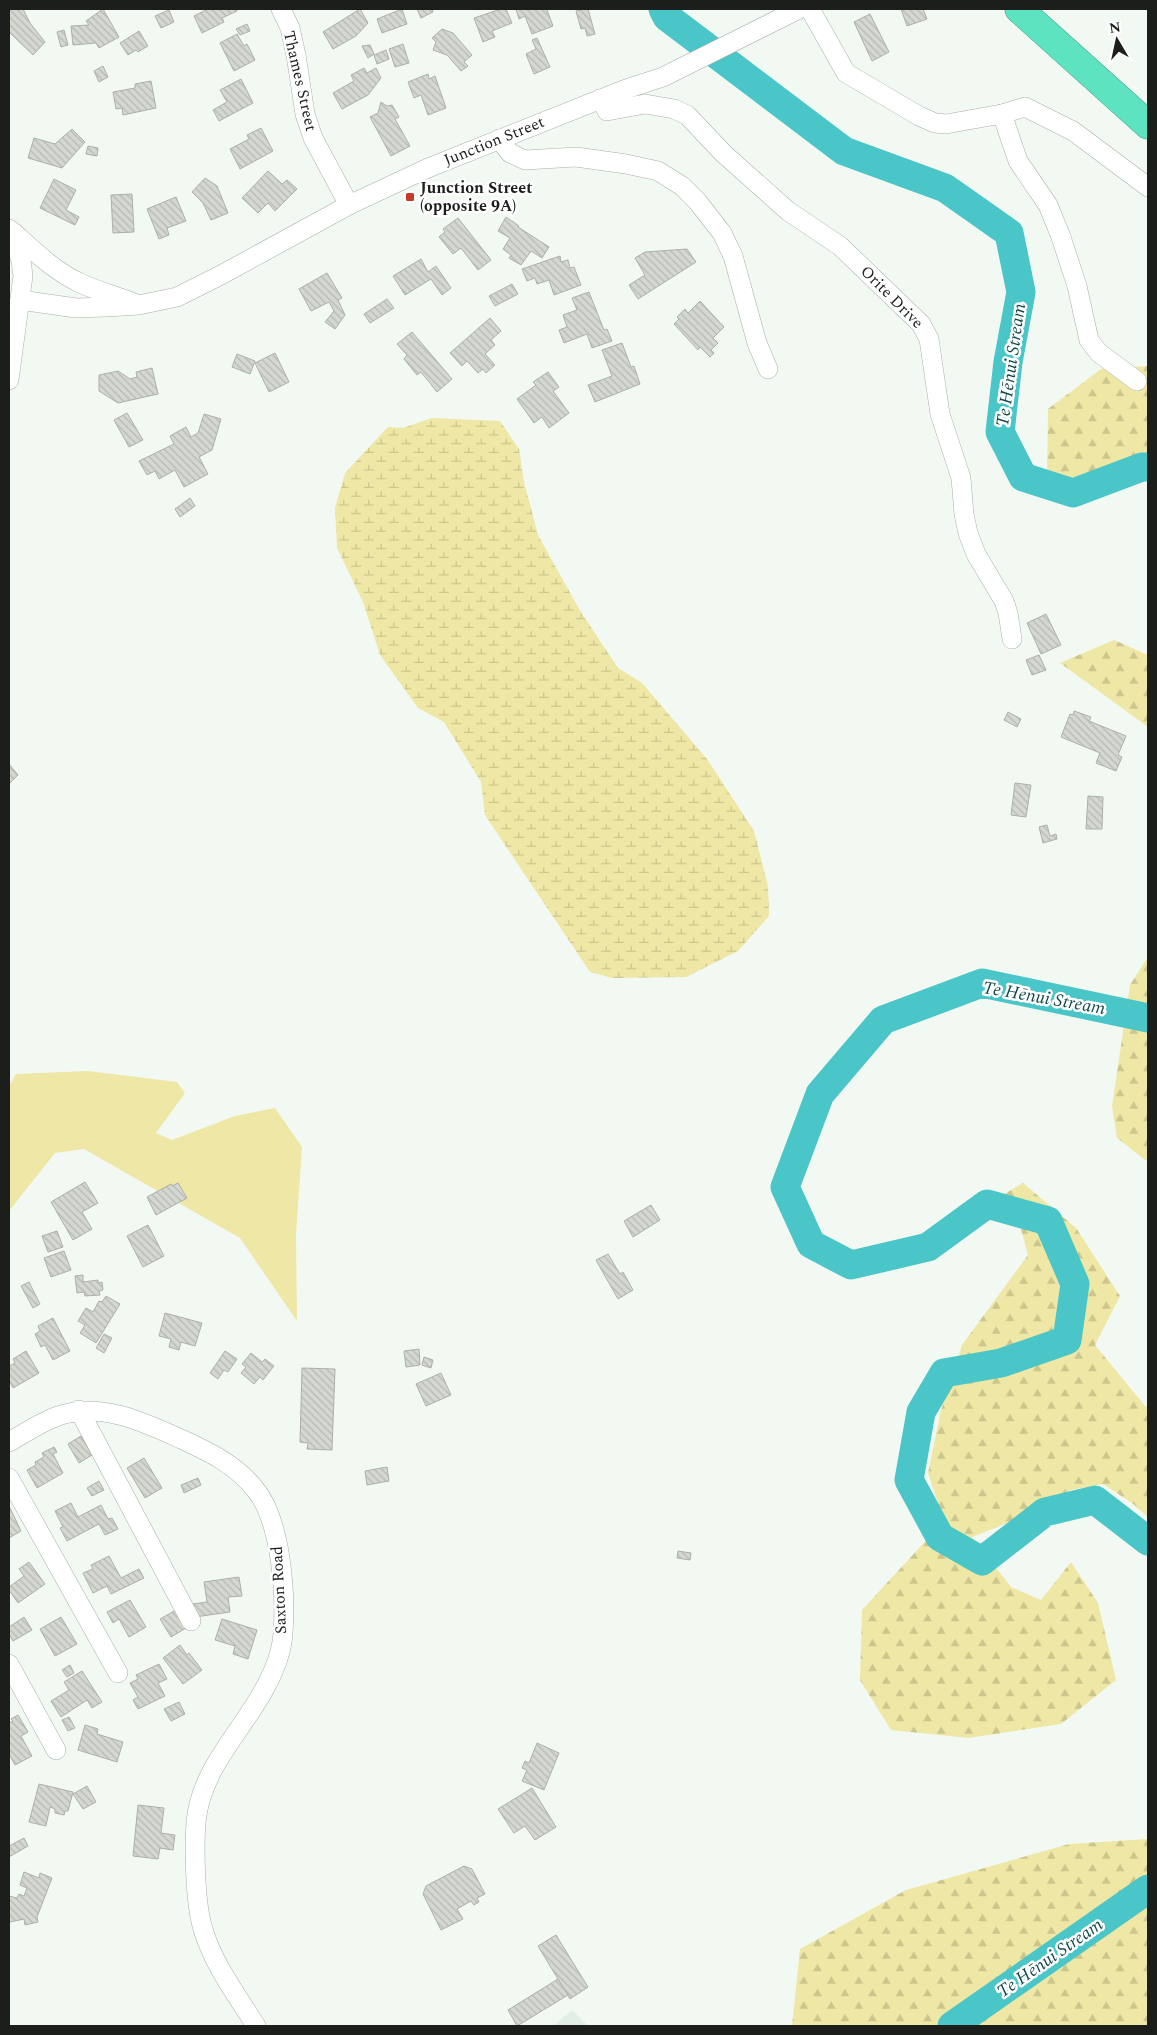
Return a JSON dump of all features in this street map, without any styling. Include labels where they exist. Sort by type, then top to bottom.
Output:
[{"type":"highway","points":[[1019,9],[1148,125]]},
{"type":"street","name":"Thames Street","points":[[281,9],[290,28],[305,114],[313,138],[350,205]]},
{"type":"street","name":"Junction Street","points":[[20,300],[76,308],[139,305],[177,297],[350,205],[428,168],[626,88],[663,77],[799,9]]},
{"type":"street","points":[[810,9],[846,73],[919,116],[935,123],[946,124],[1002,114],[1020,108],[1032,109],[1073,131],[1148,187]]},
{"type":"street","name":"Orite Drive","points":[[600,99],[607,111],[646,104],[674,109],[687,115],[713,143],[788,211],[840,246],[921,324],[929,339],[940,414],[961,478],[964,514],[968,533],[976,554],[1004,601],[1012,639]]},
{"type":"street","points":[[1002,114],[1018,161],[1048,204],[1061,237],[1077,286],[1089,340],[1099,353],[1137,380]]},
{"type":"street","points":[[499,139],[510,153],[519,158],[532,160],[576,158],[626,164],[658,171],[682,186],[697,201],[728,244],[739,272],[757,343],[768,368]]},
{"type":"street","points":[[9,228],[42,259],[60,271],[82,284],[139,305]]},
{"type":"street","points":[[9,228],[21,260],[24,276],[9,380]]},
{"type":"street","points":[[79,1410],[191,1621]]},
{"type":"street","name":"Saxton Road","points":[[9,1442],[56,1416],[79,1410],[130,1418],[157,1428],[217,1456],[239,1471],[266,1503],[273,1520],[279,1558],[283,1611],[283,1634],[279,1654],[268,1683],[255,1706],[216,1762],[207,1779],[200,1799],[196,1822],[196,1865],[199,1910],[203,1928],[217,1962],[256,2026]]},
{"type":"street","points":[[9,1478],[118,1673]]},
{"type":"street","points":[[9,1664],[56,1750]]},
{"type":"shaded area","points":[[572,2010],[588,2026],[553,2026]]},
{"type":"green space","points":[[1148,366],[1148,472],[1047,480],[1048,409],[1101,369]]},
{"type":"green space","points":[[432,418],[500,421],[519,449],[524,482],[538,535],[579,609],[618,668],[642,683],[707,759],[754,831],[768,886],[769,916],[738,951],[686,977],[612,978],[590,972],[485,815],[481,782],[444,722],[418,708],[380,655],[363,602],[337,548],[335,508],[345,473],[388,427],[403,428]]},
{"type":"green space","points":[[1114,640],[1148,655],[1148,727],[1060,663]]},
{"type":"green space","points":[[1148,957],[1148,1162],[1117,1138],[1112,1106],[1130,985]]},
{"type":"green space","points":[[88,1071],[177,1082],[185,1093],[156,1133],[172,1140],[235,1116],[275,1108],[302,1147],[296,1235],[297,1321],[240,1238],[84,1149],[55,1153],[9,1211],[9,1086],[16,1074]]},
{"type":"green space","points":[[1023,1183],[1076,1228],[1120,1296],[1095,1345],[1145,1406],[1148,1407],[1148,1517],[1132,1503],[1103,1484],[1071,1490],[1025,1516],[972,1537],[1011,1587],[1041,1600],[1071,1562],[1098,1603],[1116,1680],[1061,1724],[969,1738],[891,1730],[860,1680],[862,1610],[944,1521],[928,1473],[941,1410],[962,1345],[1028,1255],[1019,1222],[973,1212]]},
{"type":"green space","points":[[1148,1839],[1148,2026],[792,2026],[800,1949],[906,1890],[1069,1844]]},
{"type":"building","points":[[9,9],[23,9],[30,23],[45,42],[33,55],[9,32]]},
{"type":"building","points":[[103,9],[119,37],[99,48],[96,43],[73,45],[71,26],[89,25],[86,21]]},
{"type":"building","points":[[208,9],[236,9],[237,11],[222,18],[224,22],[202,33],[194,16]]},
{"type":"building","points":[[360,9],[368,23],[356,36],[333,49],[323,32]]},
{"type":"building","points":[[402,9],[407,24],[382,33],[377,19]]},
{"type":"building","points":[[417,9],[432,9],[433,12],[421,18]]},
{"type":"building","points":[[506,9],[512,23],[492,31],[495,37],[483,42],[474,18]]},
{"type":"building","points":[[516,9],[551,9],[547,10],[553,26],[532,34],[525,16],[519,19]]},
{"type":"building","points":[[588,9],[595,34],[587,36],[585,28],[581,29],[576,11]]},
{"type":"building","points":[[901,9],[923,9],[927,19],[907,26]]},
{"type":"building","points":[[169,10],[174,22],[161,28],[155,16]]},
{"type":"building","points":[[870,14],[889,52],[872,61],[854,22]]},
{"type":"building","points":[[247,24],[250,31],[240,35],[236,29]]},
{"type":"building","points":[[442,29],[453,33],[472,55],[464,62],[468,66],[461,71],[447,55],[433,50],[436,42],[432,38]]},
{"type":"building","points":[[64,30],[68,45],[61,47],[57,32]]},
{"type":"building","points":[[139,31],[148,46],[128,55],[120,43]]},
{"type":"building","points":[[237,34],[244,46],[247,44],[255,60],[234,71],[220,43]]},
{"type":"building","points":[[537,38],[550,67],[534,74],[526,54],[536,49],[532,40]]},
{"type":"building","points":[[403,44],[409,63],[395,67],[389,49]]},
{"type":"building","points":[[370,45],[374,54],[368,58],[362,46]]},
{"type":"building","points":[[386,50],[389,59],[377,64],[374,55]]},
{"type":"building","points":[[103,66],[108,77],[99,82],[94,71]]},
{"type":"building","points":[[364,68],[367,73],[376,68],[381,78],[368,95],[342,109],[333,93],[354,81],[351,75]]},
{"type":"building","points":[[428,74],[429,79],[435,76],[446,108],[428,115],[421,95],[414,98],[408,82]]},
{"type":"building","points":[[241,79],[253,103],[219,121],[213,110],[227,102],[220,90]]},
{"type":"building","points":[[151,81],[156,108],[123,115],[122,108],[116,109],[113,92],[135,88],[135,84]]},
{"type":"building","points":[[381,102],[387,106],[392,105],[399,117],[395,119],[410,146],[391,156],[370,117],[378,113]]},
{"type":"building","points":[[261,128],[273,151],[240,169],[230,149],[249,139],[247,135]]},
{"type":"building","points":[[72,129],[85,142],[62,168],[28,158],[34,138],[55,144]]},
{"type":"building","points":[[88,146],[98,148],[97,156],[86,154]]},
{"type":"building","points":[[268,171],[282,184],[287,180],[297,189],[275,211],[268,203],[258,213],[242,198]]},
{"type":"building","points":[[205,178],[217,186],[228,213],[211,220],[203,203],[192,192]]},
{"type":"building","points":[[54,179],[76,190],[66,210],[79,217],[75,225],[40,208]]},
{"type":"building","points":[[132,194],[134,232],[113,233],[111,195]]},
{"type":"building","points":[[176,197],[186,221],[167,228],[169,235],[159,239],[147,209]]},
{"type":"building","points":[[506,217],[549,247],[542,258],[531,251],[521,265],[509,258],[511,255],[503,249],[510,238],[498,231]]},
{"type":"building","points":[[458,218],[491,260],[478,270],[461,248],[453,254],[439,237],[445,232],[443,229]]},
{"type":"building","points":[[687,249],[696,262],[638,299],[629,285],[645,275],[635,258],[645,252]]},
{"type":"building","points":[[560,256],[561,262],[568,260],[570,268],[574,267],[581,285],[554,295],[549,280],[537,284],[535,278],[527,281],[522,269]]},
{"type":"building","points":[[421,259],[428,272],[436,266],[451,288],[442,295],[431,279],[405,295],[393,276]]},
{"type":"building","points":[[327,273],[342,298],[338,300],[345,315],[335,329],[325,322],[334,311],[329,302],[311,311],[299,289]]},
{"type":"building","points":[[512,284],[518,294],[495,306],[489,296]]},
{"type":"building","points":[[589,292],[604,330],[607,329],[612,341],[592,348],[587,334],[564,343],[559,330],[567,327],[563,315],[577,310],[572,298]]},
{"type":"building","points":[[387,299],[394,308],[370,323],[364,314]]},
{"type":"building","points":[[700,301],[724,327],[713,338],[718,343],[711,350],[714,353],[710,357],[700,347],[698,350],[674,324],[679,319],[677,317],[685,309],[688,313]]},
{"type":"building","points":[[490,318],[501,331],[491,340],[495,345],[485,354],[495,365],[486,373],[483,369],[478,373],[467,361],[462,366],[450,353]]},
{"type":"building","points":[[412,332],[452,379],[437,392],[421,372],[417,375],[404,359],[407,355],[397,344]]},
{"type":"building","points":[[622,343],[631,367],[634,366],[640,384],[595,402],[588,385],[612,376],[602,350]]},
{"type":"building","points":[[275,353],[289,382],[269,392],[255,363]]},
{"type":"building","points":[[237,354],[255,361],[250,374],[232,367]]},
{"type":"building","points":[[152,368],[158,394],[118,403],[99,391],[99,375],[118,371],[130,379],[137,377],[136,372]]},
{"type":"building","points":[[548,372],[559,387],[553,391],[569,413],[549,428],[542,417],[534,423],[517,399],[536,385],[533,382]]},
{"type":"building","points":[[127,413],[143,440],[129,447],[114,420]]},
{"type":"building","points":[[204,414],[221,419],[212,450],[199,457],[208,474],[184,487],[175,470],[159,479],[155,471],[147,475],[139,461],[174,444],[170,436],[186,427],[191,437],[198,433]]},
{"type":"building","points":[[190,498],[195,506],[180,517],[175,509]]},
{"type":"building","points":[[1046,614],[1061,645],[1041,654],[1027,623]]},
{"type":"building","points":[[1039,655],[1046,670],[1032,675],[1026,660]]},
{"type":"building","points":[[1074,711],[1091,717],[1089,721],[1126,736],[1118,755],[1122,757],[1116,771],[1096,763],[1100,753],[1061,737],[1070,714],[1073,715]]},
{"type":"building","points":[[1008,712],[1021,719],[1017,727],[1004,720]]},
{"type":"building","points":[[9,764],[18,775],[9,784]]},
{"type":"building","points":[[1015,783],[1031,785],[1026,817],[1011,815]]},
{"type":"building","points":[[1088,796],[1103,797],[1102,829],[1086,829]]},
{"type":"building","points":[[1047,825],[1050,836],[1056,834],[1057,839],[1043,843],[1039,827]]},
{"type":"building","points":[[85,1182],[98,1203],[82,1212],[92,1229],[73,1240],[51,1202]]},
{"type":"building","points":[[178,1183],[187,1198],[156,1215],[147,1197],[171,1184],[172,1186]]},
{"type":"building","points":[[651,1205],[660,1220],[633,1237],[624,1221]]},
{"type":"building","points":[[148,1225],[164,1256],[143,1267],[127,1236]]},
{"type":"building","points":[[57,1231],[63,1247],[48,1252],[42,1236]]},
{"type":"building","points":[[64,1251],[71,1270],[51,1277],[44,1258]]},
{"type":"building","points":[[608,1254],[620,1274],[623,1272],[633,1290],[618,1299],[596,1260]]},
{"type":"building","points":[[83,1275],[83,1282],[98,1280],[98,1283],[102,1282],[103,1290],[99,1291],[100,1295],[85,1296],[84,1292],[77,1293],[75,1276]]},
{"type":"building","points":[[29,1282],[40,1304],[33,1308],[21,1286]]},
{"type":"building","points":[[106,1296],[120,1304],[96,1343],[80,1333],[85,1325],[78,1321],[86,1308],[93,1312],[99,1301],[102,1302]]},
{"type":"building","points":[[165,1313],[202,1323],[195,1346],[181,1342],[179,1350],[169,1347],[171,1339],[159,1336]]},
{"type":"building","points":[[53,1318],[70,1351],[53,1360],[45,1345],[41,1347],[35,1334],[40,1331],[38,1326]]},
{"type":"building","points":[[104,1334],[112,1338],[104,1353],[96,1348]]},
{"type":"building","points":[[419,1349],[420,1365],[406,1367],[404,1351]]},
{"type":"building","points":[[26,1351],[39,1373],[13,1388],[9,1380],[9,1366],[15,1363],[13,1359]]},
{"type":"building","points":[[225,1351],[237,1359],[228,1372],[224,1370],[218,1379],[210,1373]]},
{"type":"building","points":[[251,1353],[262,1362],[265,1359],[274,1366],[263,1380],[260,1377],[254,1384],[241,1373],[246,1367],[242,1364]]},
{"type":"building","points":[[424,1357],[433,1360],[431,1368],[422,1365]]},
{"type":"building","points":[[302,1368],[335,1369],[332,1450],[307,1449],[308,1443],[300,1442]]},
{"type":"building","points":[[441,1373],[451,1395],[426,1406],[416,1384]]},
{"type":"building","points":[[81,1436],[92,1455],[79,1463],[68,1444]]},
{"type":"building","points":[[54,1447],[57,1452],[53,1454],[63,1473],[37,1488],[27,1470],[44,1457],[42,1453]]},
{"type":"building","points":[[144,1458],[162,1488],[145,1498],[127,1468]]},
{"type":"building","points":[[387,1467],[389,1481],[367,1485],[365,1471]]},
{"type":"building","points":[[198,1478],[201,1485],[184,1493],[181,1485]]},
{"type":"building","points":[[99,1481],[104,1490],[92,1496],[87,1488]]},
{"type":"building","points":[[71,1503],[78,1517],[101,1505],[108,1519],[112,1518],[118,1529],[105,1535],[99,1524],[67,1541],[60,1528],[63,1527],[55,1511]]},
{"type":"building","points":[[9,1506],[21,1531],[9,1538]]},
{"type":"building","points":[[678,1551],[691,1553],[690,1560],[677,1558]]},
{"type":"building","points":[[109,1556],[121,1578],[139,1569],[144,1578],[111,1594],[107,1586],[93,1593],[83,1573],[93,1569],[91,1565]]},
{"type":"building","points":[[29,1562],[45,1584],[18,1603],[9,1587],[24,1576],[19,1569]]},
{"type":"building","points":[[239,1577],[242,1596],[228,1597],[230,1612],[195,1617],[193,1604],[207,1602],[204,1582]]},
{"type":"building","points":[[130,1600],[146,1627],[129,1637],[119,1619],[113,1623],[107,1612]]},
{"type":"building","points":[[176,1610],[186,1628],[171,1637],[160,1619]]},
{"type":"building","points":[[24,1617],[32,1630],[13,1641],[9,1634],[9,1627]]},
{"type":"building","points":[[61,1617],[77,1644],[55,1656],[40,1629]]},
{"type":"building","points":[[222,1619],[257,1630],[248,1659],[233,1654],[235,1646],[215,1640]]},
{"type":"building","points":[[180,1645],[202,1670],[183,1684],[163,1658]]},
{"type":"building","points":[[159,1664],[167,1679],[158,1683],[165,1696],[138,1709],[133,1700],[138,1697],[130,1683],[138,1679],[136,1675]]},
{"type":"building","points":[[70,1665],[74,1673],[67,1677],[62,1670]]},
{"type":"building","points":[[82,1671],[102,1702],[92,1708],[87,1700],[61,1717],[51,1701],[69,1690],[64,1682]]},
{"type":"building","points":[[179,1702],[185,1714],[171,1721],[164,1709]]},
{"type":"building","points":[[18,1715],[28,1732],[21,1736],[32,1756],[15,1765],[9,1754],[9,1723],[13,1721],[11,1719]]},
{"type":"building","points":[[69,1717],[75,1728],[68,1731],[62,1720]]},
{"type":"building","points":[[85,1725],[98,1729],[97,1734],[123,1742],[117,1762],[78,1750]]},
{"type":"building","points":[[537,1743],[559,1753],[544,1790],[522,1781],[527,1770],[522,1768],[525,1761],[529,1763]]},
{"type":"building","points":[[39,1784],[73,1792],[68,1811],[65,1811],[64,1815],[55,1813],[55,1809],[50,1807],[46,1826],[29,1822]]},
{"type":"building","points":[[87,1786],[96,1802],[83,1809],[73,1794]]},
{"type":"building","points":[[532,1788],[556,1827],[535,1840],[525,1826],[514,1833],[498,1809]]},
{"type":"building","points":[[138,1805],[164,1808],[161,1833],[175,1835],[173,1850],[160,1848],[158,1859],[133,1856]]},
{"type":"building","points":[[24,1838],[28,1846],[9,1857],[9,1846]]},
{"type":"building","points":[[464,1866],[472,1869],[485,1894],[477,1898],[479,1902],[474,1905],[471,1901],[457,1909],[463,1919],[441,1930],[423,1894],[426,1886]]},
{"type":"building","points":[[24,1872],[39,1878],[40,1873],[52,1878],[37,1917],[38,1922],[25,1925],[24,1919],[10,1922],[9,1924],[9,1896],[17,1898],[19,1894],[24,1896],[27,1888],[20,1885]]},
{"type":"building","points":[[556,1935],[588,1987],[570,1999],[538,1946]]},
{"type":"building","points":[[558,1979],[568,1995],[517,2026],[508,2010]]},
{"type":"waterway","name":"Te Hēnui Stream","points":[[663,9],[667,17],[844,151],[945,188],[1009,233],[1021,292],[1008,362],[1000,432],[1023,477],[1073,493],[1142,467],[1148,467]]},
{"type":"waterway","name":"Te Hēnui Stream","points":[[1148,1018],[982,983],[883,1020],[820,1094],[785,1187],[811,1244],[851,1265],[928,1247],[987,1204],[1048,1221],[1075,1284],[1067,1340],[1001,1363],[944,1373],[921,1412],[909,1480],[940,1537],[982,1561],[1045,1512],[1095,1500],[1148,1541]]},
{"type":"waterway","name":"Te Hēnui Stream","points":[[952,2026],[1148,1889]]},
{"type":"place","name":"Junction Street (opposite 9A)","points":[[410,197]]}]
